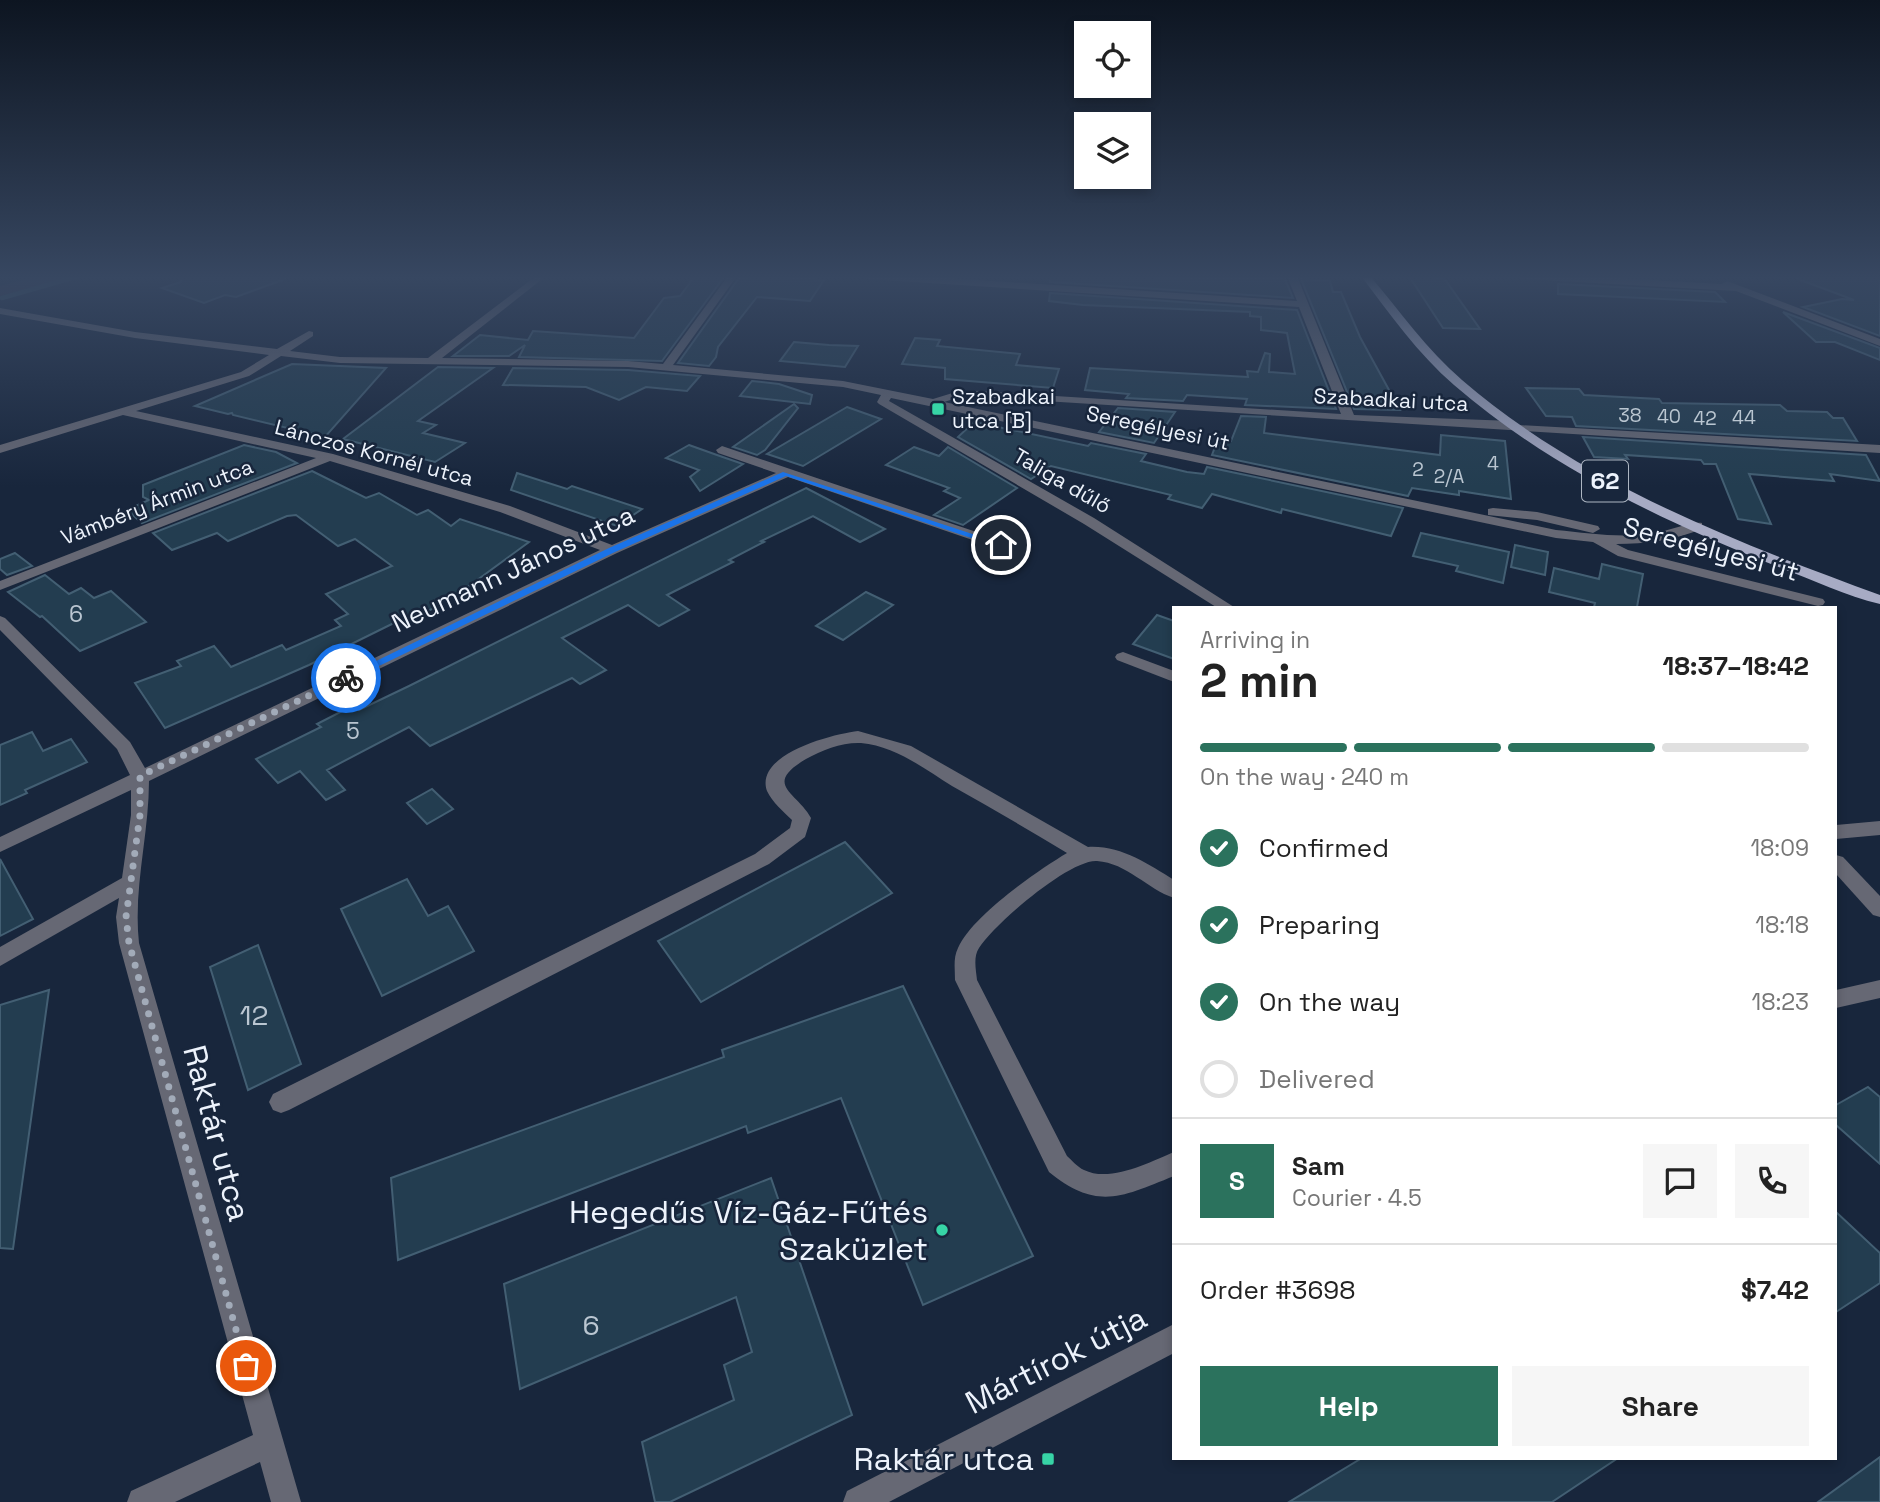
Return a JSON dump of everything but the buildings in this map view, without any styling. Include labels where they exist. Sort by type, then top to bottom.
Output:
[{"type":"main road","name":"62","points":[[1422,346],[1491,410],[1515,427],[1586,471],[1697,526]]},
{"type":"main road","name":"Seregélyesi út","points":[[1697,526],[1880,600]]},
{"type":"street","name":"Seregélyesi út","points":[[218,346],[361,361],[667,366],[792,377],[934,401],[1556,534],[1595,538],[1658,537],[1697,526]]},
{"type":"street","points":[[0,449],[245,374],[290,346]]},
{"type":"street","points":[[430,362],[451,346]]},
{"type":"street","points":[[667,366],[682,346]]},
{"type":"street","points":[[1319,346],[1349,418]]},
{"type":"street","name":"Taliga dűlő","points":[[888,392],[884,402],[1090,522],[1224,606]]},
{"type":"street","name":"Szabadkai utca","points":[[934,401],[959,394],[978,394],[1880,449]]},
{"type":"street","name":"Lánczos Kornél utca","points":[[120,411],[329,457],[505,509],[612,550]]},
{"type":"street","points":[[722,450],[1001,545]]},
{"type":"street","name":"Vámbéry Ármin utca","points":[[0,586],[329,457]]},
{"type":"street","name":"Neumann János utca","points":[[0,845],[612,550],[786,473]]},
{"type":"street","points":[[1468,516],[1489,512],[1537,516],[1630,538]]},
{"type":"street","name":"Seregélyesi út","points":[[1595,538],[1623,553],[1818,602]]},
{"type":"street","points":[[0,621],[124,747],[140,776]]},
{"type":"street","points":[[1123,657],[1172,676]]},
{"type":"street","points":[[281,1101],[762,859],[798,832],[802,818],[776,790],[774,778],[780,766],[834,741],[857,737],[883,741],[905,750],[1085,854]]},
{"type":"street","name":"Raktár utca","points":[[140,776],[140,815],[126,917],[129,943],[267,1443],[286,1502]]},
{"type":"street","points":[[1837,832],[1880,828]]},
{"type":"street","points":[[1172,889],[1126,862],[1103,855],[1085,854],[1068,860],[1043,877],[971,943],[964,959],[966,980],[1058,1164],[1076,1179],[1104,1185],[1132,1181],[1172,1165]]},
{"type":"street","points":[[1837,863],[1880,909]]},
{"type":"street","points":[[0,957],[129,883]]},
{"type":"street","points":[[1837,999],[1880,989]]},
{"type":"street","name":"Mártírok útja","points":[[858,1502],[1172,1339]]},
{"type":"street","points":[[142,1502],[267,1443]]},
{"type":"way so far","points":[[246,1366],[129,943],[126,917],[140,815],[140,776],[346,678]]},
{"type":"place","name":"Szabadkai utca [B]","points":[[938,409]]},
{"type":"place","name":"Hegedűs Víz-Gáz-Fűtés Szaküzlet","points":[[942,1230]]},
{"type":"place","name":"Raktár utca","points":[[1048,1459]]},
{"type":"route","points":[[346,678],[612,550],[786,473],[1001,545]]}]
